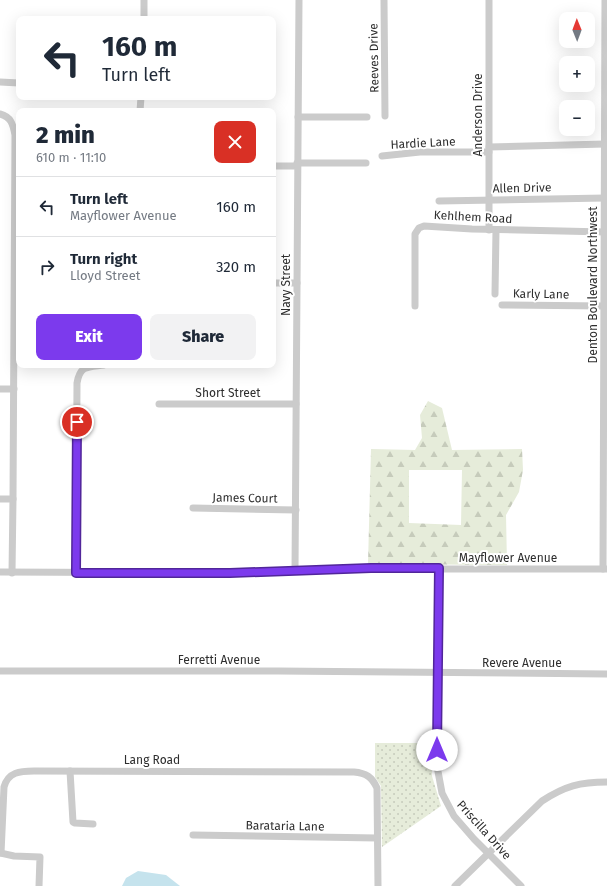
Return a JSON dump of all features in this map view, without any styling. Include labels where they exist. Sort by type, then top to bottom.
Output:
[{"type":"street","points":[[144,0],[144,16]]},
{"type":"street","name":"Navy Street","points":[[295,571],[299,0]]},
{"type":"street","name":"Reeves Drive","points":[[384,0],[385,116]]},
{"type":"street","name":"Anderson Drive","points":[[489,0],[489,200],[495,294]]},
{"type":"street","name":"Denton Boulevard Northwest","points":[[605,0],[605,569]]},
{"type":"street","points":[[0,82],[16,82]]},
{"type":"street","points":[[0,114],[10,120],[14,126],[15,134],[12,572]]},
{"type":"street","points":[[298,117],[367,118]]},
{"type":"street","name":"Hardie Lane","points":[[382,156],[420,152],[605,144]]},
{"type":"street","points":[[276,166],[366,163]]},
{"type":"street","name":"Allen Drive","points":[[439,201],[605,198]]},
{"type":"street","name":"Kehlhem Road","points":[[415,306],[415,234],[418,228],[424,226],[492,230],[605,232]]},
{"type":"street","points":[[276,283],[297,283]]},
{"type":"street","name":"Karly Lane","points":[[502,305],[604,306]]},
{"type":"street","points":[[76,573],[77,383],[79,375],[85,368]]},
{"type":"street","points":[[0,389],[14,389]]},
{"type":"street","name":"Short Street","points":[[159,404],[296,404]]},
{"type":"street","points":[[0,499],[13,499]]},
{"type":"street","name":"James Court","points":[[193,508],[296,510]]},
{"type":"street","name":"Mayflower Avenue","points":[[0,572],[230,573],[371,568],[605,569]]},
{"type":"street","name":"Priscilla Drive","points":[[439,568],[437,766],[442,793],[454,816],[521,886]]},
{"type":"street","name":"Ferretti Avenue","points":[[0,671],[278,671],[437,674]]},
{"type":"street","name":"Revere Avenue","points":[[437,674],[607,674]]},
{"type":"street","name":"Lang Road","points":[[0,853],[5,782],[15,773],[24,771],[363,773],[373,780],[376,788],[377,838]]},
{"type":"street","points":[[70,771],[73,822],[93,824]]},
{"type":"street","points":[[455,886],[542,801],[571,786],[588,782],[607,782]]},
{"type":"street","name":"Barataria Lane","points":[[193,835],[377,838]]},
{"type":"street","points":[[377,838],[378,886]]},
{"type":"street","points":[[0,853],[14,856],[40,857],[39,886]]},
{"type":"green space","points":[[428,401],[442,408],[452,450],[522,449],[523,470],[519,492],[506,515],[507,565],[368,564],[371,449],[415,450],[422,438],[420,415]],"holes":[[[409,470],[462,470],[461,525],[409,523]]]},
{"type":"green space","points":[[375,743],[431,743],[432,776],[441,806],[382,847],[381,786],[375,777]]},
{"type":"water","points":[[138,871],[166,875],[180,886],[122,886],[126,878]]},
{"type":"route","points":[[77,422],[76,573],[230,573],[371,568],[439,568],[437,750]]}]
